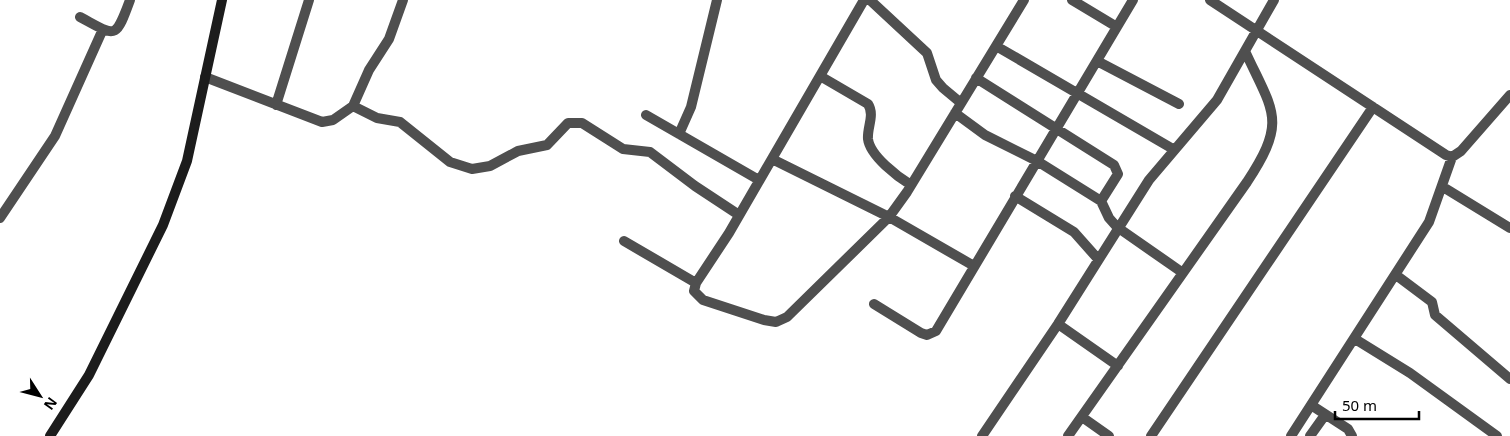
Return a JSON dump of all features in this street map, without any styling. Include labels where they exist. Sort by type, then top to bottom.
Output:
[{"type":"street","points":[[80,17],[109,32],[114,32],[119,28],[130,0]]},
{"type":"street","points":[[53,435],[89,375],[164,225],[187,161],[222,0]]},
{"type":"street","points":[[276,105],[310,0]]},
{"type":"street","points":[[205,77],[322,122],[333,120],[353,106],[369,70],[389,39],[403,0]]},
{"type":"street","points":[[678,134],[693,99],[717,0]]},
{"type":"street","points":[[864,0],[739,215],[696,283],[694,291],[703,300],[764,320],[776,322],[788,317],[889,217],[911,186],[1024,0]]},
{"type":"street","points":[[870,0],[927,53],[936,80],[962,103]]},
{"type":"street","points":[[1072,0],[1117,27]]},
{"type":"street","points":[[874,304],[921,333],[933,334],[1133,0]]},
{"type":"street","points":[[1210,0],[1446,155],[1452,157]]},
{"type":"street","points":[[982,436],[1058,324],[1117,227],[1149,180],[1217,100],[1274,0]]},
{"type":"street","points":[[0,218],[55,136],[103,29]]},
{"type":"street","points":[[996,46],[1174,149]]},
{"type":"street","points":[[1068,436],[1260,163],[1273,129],[1272,109],[1245,51]]},
{"type":"street","points":[[1097,61],[1179,104]]},
{"type":"street","points":[[820,76],[868,104],[871,109],[868,140],[870,146],[892,172],[911,186]]},
{"type":"street","points":[[976,78],[1107,159],[1117,170],[1116,178],[1101,201]]},
{"type":"street","points":[[1291,436],[1429,222],[1443,187],[1452,157],[1461,151],[1510,95]]},
{"type":"street","points":[[353,106],[377,118],[400,122],[450,162],[472,169],[490,166],[518,151],[547,145],[568,123],[582,123],[615,146],[623,149],[650,152],[695,186],[739,215]]},
{"type":"street","points":[[1151,436],[1373,107]]},
{"type":"street","points":[[956,113],[985,135],[1037,161],[1101,201],[1109,218],[1117,227],[1183,273]]},
{"type":"street","points":[[646,115],[759,180]]},
{"type":"street","points":[[772,159],[889,217],[974,266]]},
{"type":"street","points":[[1443,187],[1510,228]]},
{"type":"street","points":[[1015,196],[1074,232],[1098,259]]},
{"type":"street","points":[[624,240],[696,283]]},
{"type":"street","points":[[1396,275],[1429,299],[1433,305],[1434,315],[1510,379]]},
{"type":"street","points":[[1058,324],[1118,366]]},
{"type":"street","points":[[1355,338],[1410,373],[1497,436]]},
{"type":"street","points":[[1311,405],[1348,430],[1352,436]]},
{"type":"street","points":[[1310,436],[1325,414]]},
{"type":"street","points":[[1082,417],[1109,436]]}]
